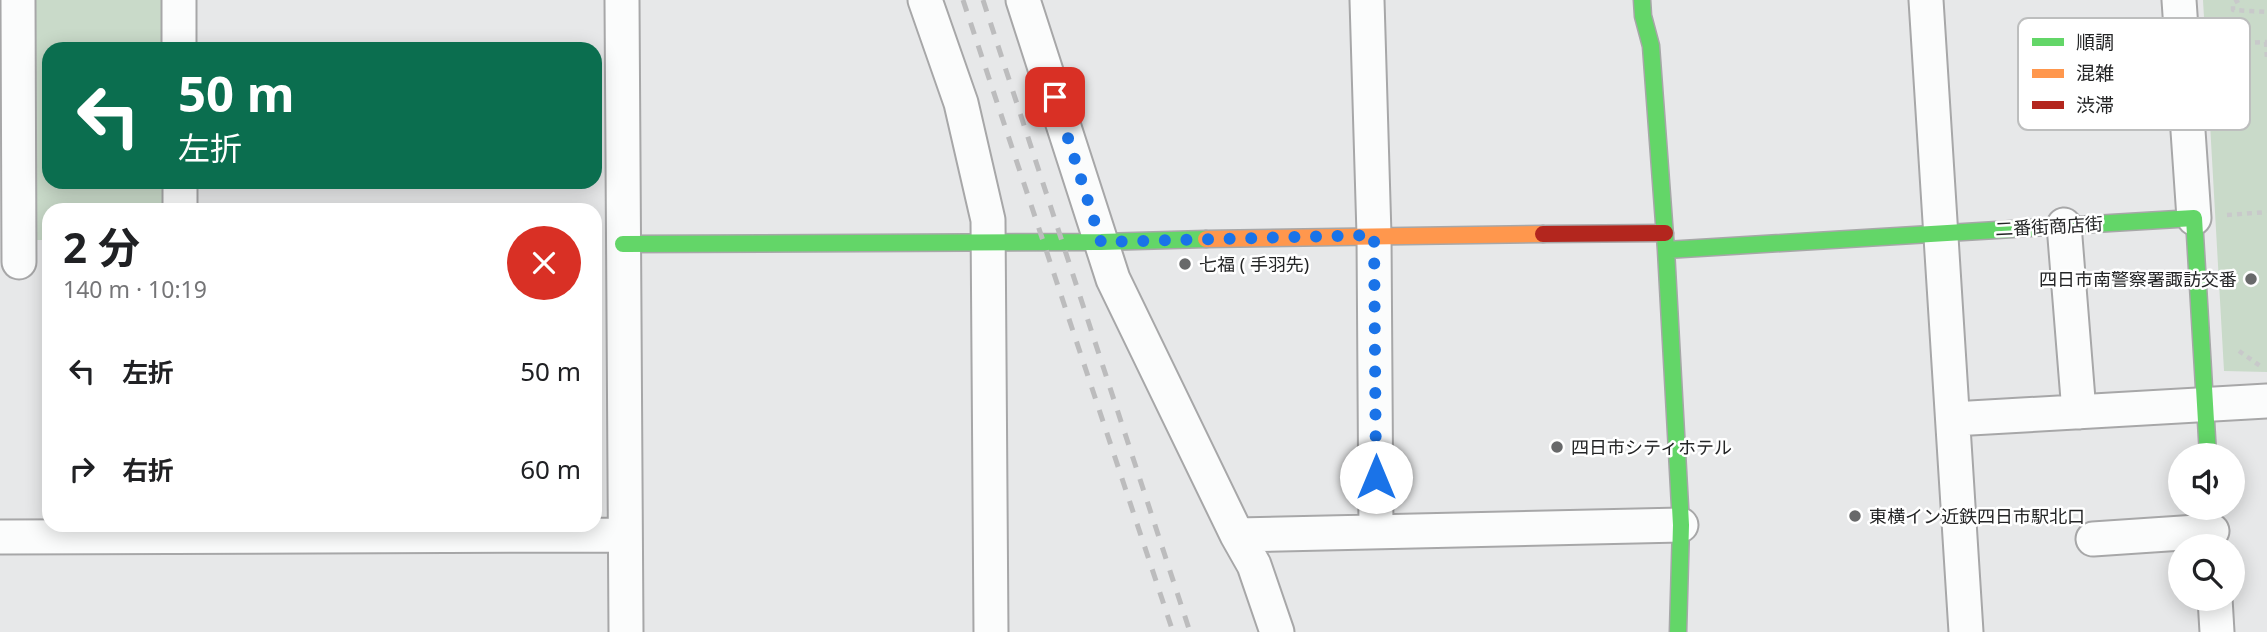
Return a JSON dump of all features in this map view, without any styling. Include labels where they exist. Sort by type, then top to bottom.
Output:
[{"type":"street","points":[[18,0],[23,262]]},
{"type":"street","points":[[179,0],[179,42]]},
{"type":"street","points":[[622,0],[613,250],[625,535],[626,632]]},
{"type":"street","points":[[925,0],[961,103],[988,220],[991,632]]},
{"type":"street","points":[[1023,0],[1113,279],[1254,565],[1277,632]]},
{"type":"street","points":[[1367,0],[1374,235],[1376,531]]},
{"type":"street","points":[[1642,0],[1651,46],[1667,250],[1681,525],[1678,632]]},
{"type":"street","points":[[1926,0],[1966,632]]},
{"type":"street","points":[[2179,0],[2181,18]]},
{"type":"street","points":[[2188,130],[2208,443]]},
{"type":"street","name":"二番街商店街","points":[[1667,250],[2194,218]]},
{"type":"street","points":[[2064,225],[2079,412]]},
{"type":"street","points":[[613,250],[1374,235],[1665,233]]},
{"type":"street","points":[[1953,419],[2267,401]]},
{"type":"street","points":[[1237,535],[1681,525]]},
{"type":"street","points":[[2093,539],[2212,528]]},
{"type":"street","points":[[0,537],[149,532]]},
{"type":"street","points":[[290,532],[625,535]]},
{"type":"street","points":[[2216,611],[2217,632]]},
{"type":"path","points":[[2239,0],[2232,3],[2233,10],[2267,12]]},
{"type":"path","points":[[2267,42],[2267,60]]},
{"type":"green space","points":[[26,0],[162,0],[165,42],[42,42],[42,189],[166,189],[166,203],[42,203],[42,240],[31,240]]},
{"type":"green space","points":[[2203,0],[2267,0],[2267,372],[2224,371],[2210,130],[2250,130],[2250,18],[2204,18]]},
{"type":"railway","points":[[963,0],[1173,632]]},
{"type":"railway","points":[[983,0],[1190,632]]},
{"type":"traffic: fast","points":[[1642,0],[1651,46],[1666,250],[1681,525],[1678,632]]},
{"type":"traffic: fast","points":[[1666,250],[2194,218],[2207,443]]},
{"type":"traffic: fast","points":[[623,244],[1206,239]]},
{"type":"traffic: slow","points":[[1206,239],[1543,234]]},
{"type":"traffic: jam","points":[[1543,234],[1665,233]]},
{"type":"place","name":"七福 ( 手羽先)","points":[[1185,264]]},
{"type":"place","name":"四日市南警察署諏訪交番","points":[[2251,279]]},
{"type":"place","name":"四日市シティホテル","points":[[1557,447]]},
{"type":"place","name":"東横イン近鉄四日市駅北口","points":[[1855,516]]},
{"type":"route","points":[[1055,97],[1101,242],[1374,235],[1376,477]]}]
